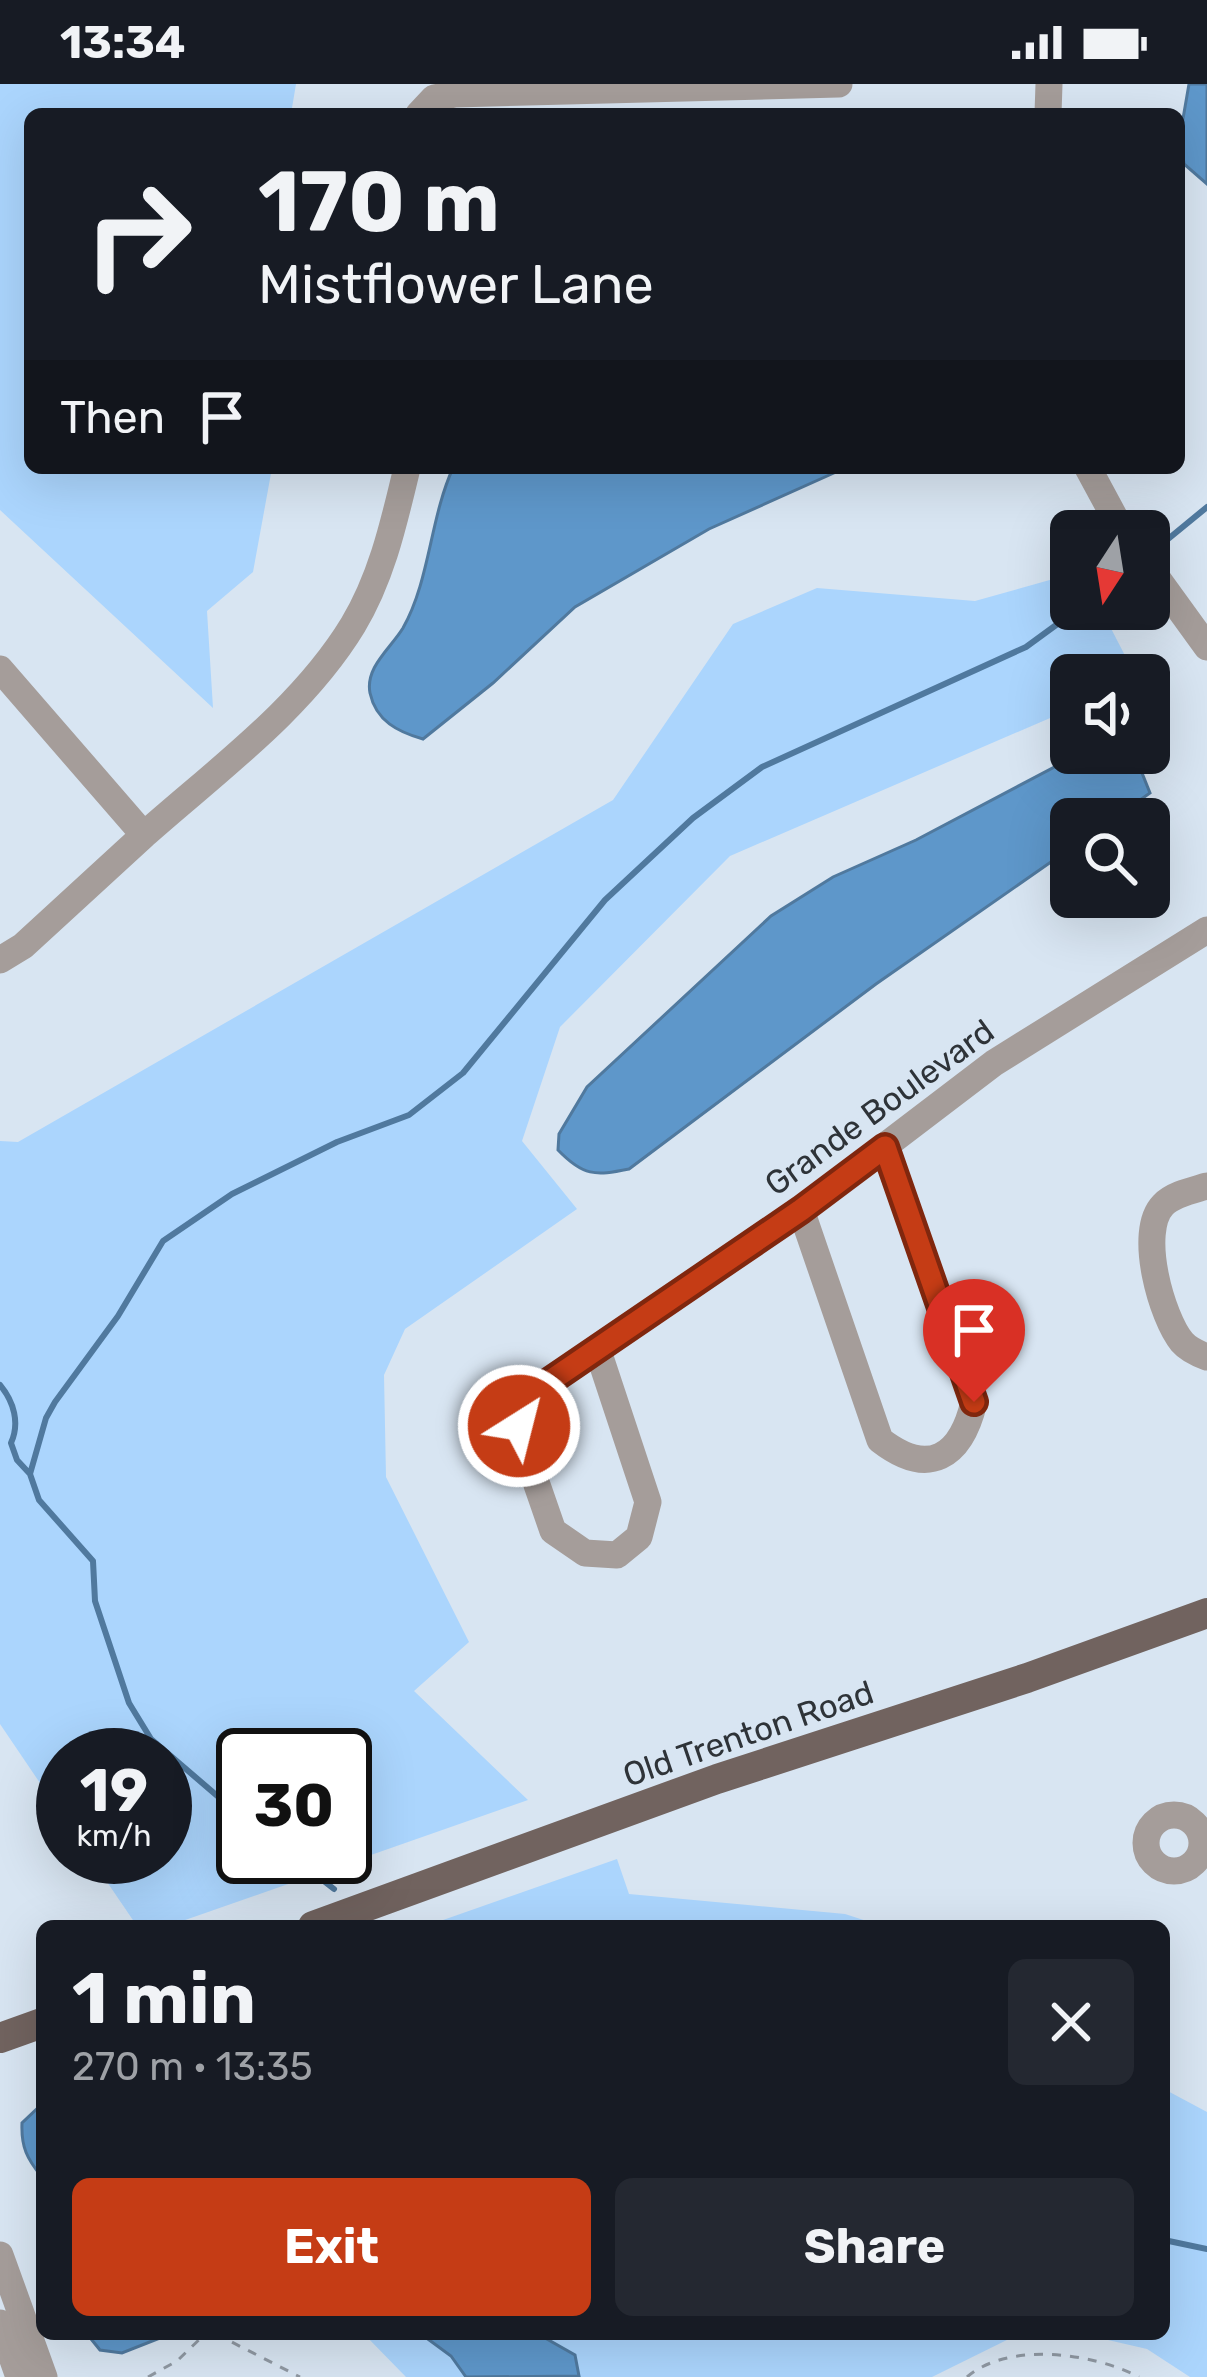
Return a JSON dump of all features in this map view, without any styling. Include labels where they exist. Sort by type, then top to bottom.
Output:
[{"type":"main road","name":"Old Trenton Road","points":[[329,1920],[717,1778],[1027,1678],[1207,1613]]},
{"type":"main road","points":[[0,2038],[36,2025]]},
{"type":"street","points":[[425,108],[434,98],[455,94],[839,84]]},
{"type":"street","points":[[0,961],[23,946],[296,699],[353,625],[386,553],[406,474]]},
{"type":"street","points":[[1091,474],[1111,510]]},
{"type":"street","points":[[1170,596],[1207,646]]},
{"type":"street","points":[[0,669],[144,835]]},
{"type":"street","name":"Grande Boulevard","points":[[597,1348],[648,1502],[645,1525],[629,1548],[617,1555],[597,1556],[553,1531],[519,1426],[537,1390],[597,1348],[801,1210],[994,1063],[1207,930]]},
{"type":"street","points":[[801,1210],[880,1439],[912,1456],[940,1459],[952,1454],[969,1424],[974,1402],[885,1147]]},
{"type":"street","points":[[1207,1186],[1163,1205],[1150,1246],[1151,1267],[1180,1341],[1207,1358]]},
{"type":"street","points":[[0,2255],[6,2290],[44,2377]]},
{"type":"street","points":[[0,2323],[19,2377]]},
{"type":"path","points":[[148,2377],[177,2361],[199,2340]]},
{"type":"path","points":[[228,2340],[299,2377]]},
{"type":"path","points":[[968,2377],[997,2358],[1046,2355],[1095,2362],[1139,2377]]},
{"type":"shaded area","points":[[0,84],[296,84],[292,108],[24,108],[24,474],[271,474],[253,572],[207,611],[213,708],[0,510]]},
{"type":"shaded area","points":[[1189,84],[1207,84],[1207,184],[1185,165]]},
{"type":"shaded area","points":[[451,474],[832,474],[709,529],[575,607],[493,683],[423,739],[383,718],[369,684],[375,666],[412,609]]},
{"type":"shaded area","points":[[1050,580],[1050,630],[1112,630],[1124,654],[1050,654],[1050,718],[730,856],[560,1027],[522,1141],[577,1209],[405,1329],[384,1375],[386,1477],[469,1642],[414,1691],[528,1800],[372,1855],[372,1728],[216,1728],[216,1884],[288,1884],[185,1920],[133,1920],[108,1884],[192,1884],[192,1728],[36,1728],[36,1777],[0,1724],[0,1141],[18,1142],[613,800],[733,624],[817,588],[975,601]]},
{"type":"shaded area","points":[[1050,769],[1050,774],[1142,774],[1150,793],[1143,798],[1050,798],[1050,863],[876,984],[629,1169],[590,1172],[558,1150],[559,1134],[587,1087],[771,916],[833,877],[916,840]]},
{"type":"shaded area","points":[[617,1859],[629,1894],[845,1914],[864,1920],[443,1920]]},
{"type":"shaded area","points":[[1170,2092],[1207,2112],[1207,2377],[1190,2377],[1147,2349],[1108,2340],[1170,2340]]},
{"type":"shaded area","points":[[36,2110],[36,2169],[26,2152],[22,2123]]},
{"type":"shaded area","points":[[92,2340],[155,2340],[122,2353],[100,2350]]},
{"type":"shaded area","points":[[370,2340],[1007,2340],[932,2377],[406,2377]]},
{"type":"shaded area","points":[[429,2340],[549,2340],[575,2355],[579,2376],[466,2377],[451,2356]]},
{"type":"waterway","points":[[1170,537],[1207,507]]},
{"type":"waterway","points":[[30,1474],[55,1402],[118,1316],[163,1241],[232,1194],[337,1142],[409,1115],[463,1073],[605,900],[693,818],[762,767],[1026,647],[1050,629]]},
{"type":"waterway","points":[[0,1385],[14,1413],[11,1443],[17,1460],[30,1474],[39,1500],[93,1561],[95,1601],[129,1703],[151,1739],[216,1795]]},
{"type":"waterway","points":[[328,1884],[334,1889]]},
{"type":"waterway","points":[[1170,2241],[1207,2249]]},
{"type":"route","points":[[519,1426],[537,1390],[885,1147],[974,1402]]}]
